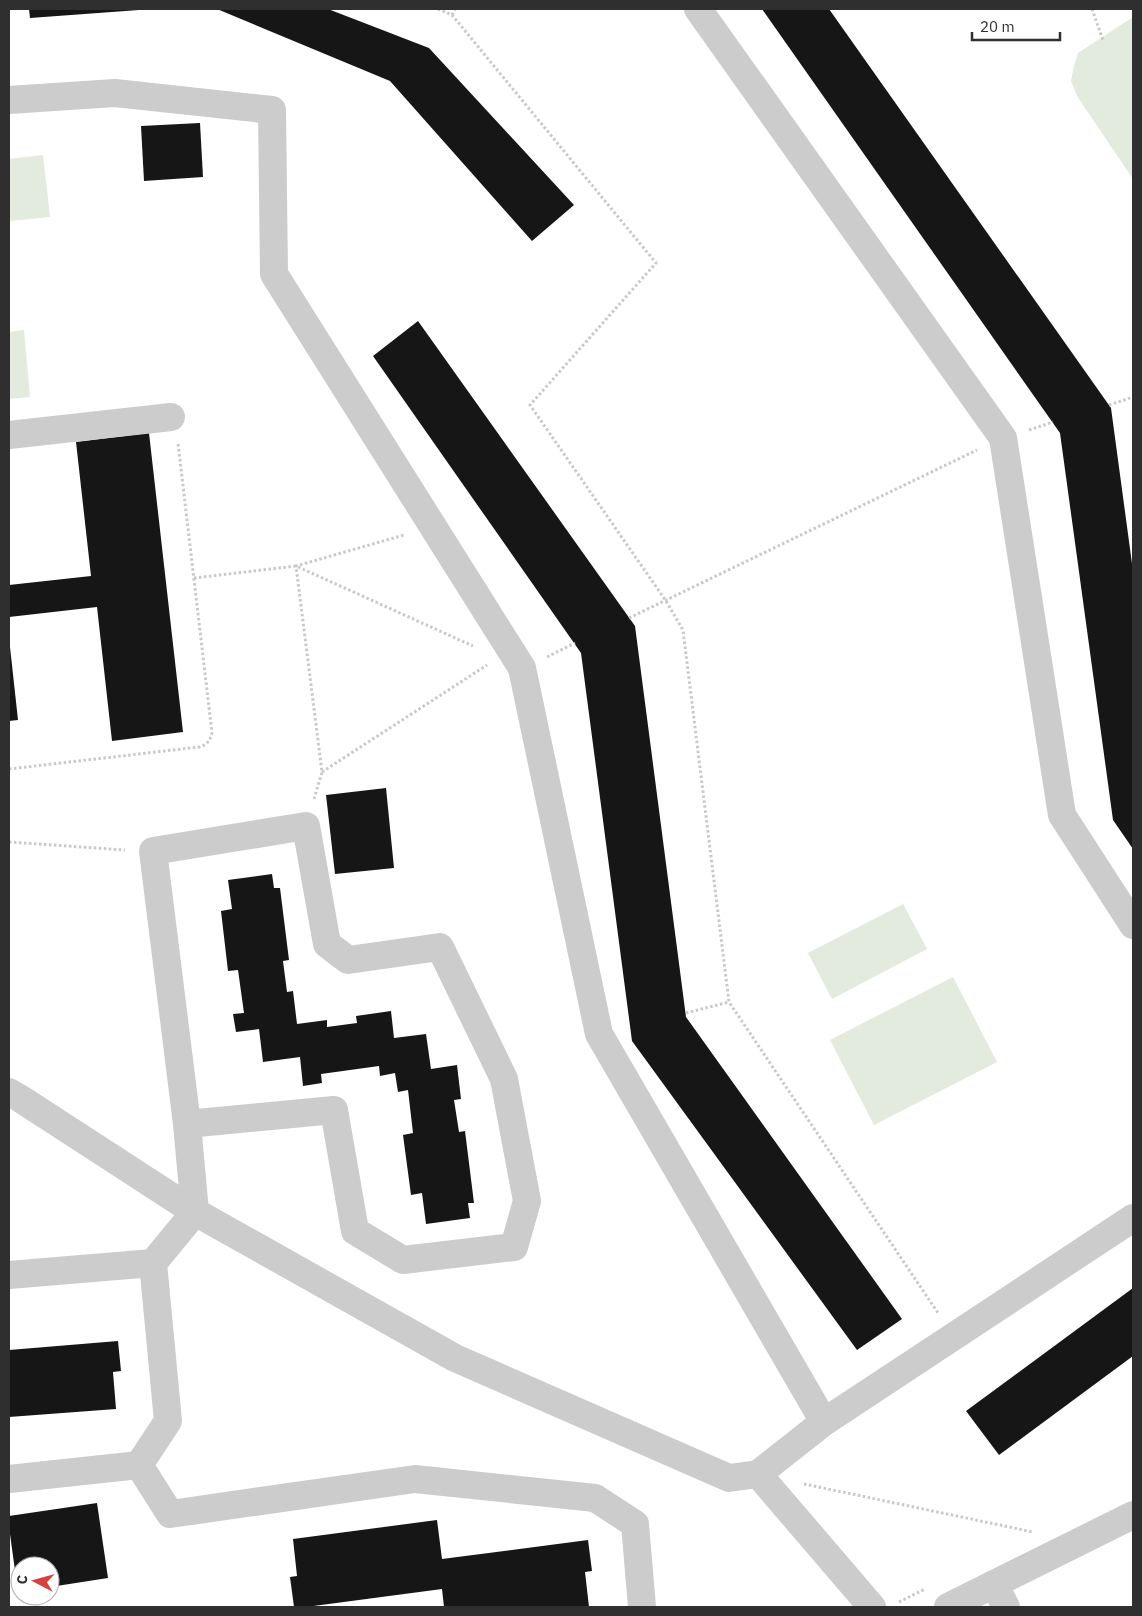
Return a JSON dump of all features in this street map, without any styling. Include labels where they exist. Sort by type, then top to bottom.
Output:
[{"type":"street","points":[[698,9],[1003,438],[1062,815],[1133,925]]},
{"type":"street","points":[[9,100],[115,93],[272,110],[274,274],[522,668],[599,1034],[824,1422]]},
{"type":"street","points":[[9,435],[170,417]]},
{"type":"street","points":[[139,1465],[168,1421],[154,1263],[194,1212],[187,1124],[153,851],[306,826],[327,944],[348,960],[440,947],[504,1079],[526,1201],[514,1247],[403,1260],[355,1231],[334,1110],[187,1124]]},
{"type":"street","points":[[9,1092],[194,1212],[455,1358],[729,1478],[758,1474],[824,1422],[1133,1218]]},
{"type":"street","points":[[9,1275],[154,1263]]},
{"type":"street","points":[[9,1478],[139,1465]]},
{"type":"street","points":[[139,1465],[170,1514],[415,1479],[595,1498],[635,1524],[642,1607]]},
{"type":"street","points":[[758,1474],[872,1607]]},
{"type":"street","points":[[948,1607],[1000,1596],[1131,1520]]},
{"type":"path","points":[[438,9],[452,16],[656,263],[530,405],[666,601],[683,630],[729,1002],[954,1336]]},
{"type":"path","points":[[452,16],[455,9]]},
{"type":"path","points":[[1092,9],[1103,40]]},
{"type":"path","points":[[1109,405],[1133,397]]},
{"type":"path","points":[[9,769],[199,747],[206,745],[210,740],[212,733],[176,426],[175,421],[170,417]]},
{"type":"path","points":[[629,618],[1003,438],[1053,422]]},
{"type":"path","points":[[194,578],[296,566],[433,527]]},
{"type":"path","points":[[296,566],[481,649]]},
{"type":"path","points":[[296,566],[322,772],[306,826]]},
{"type":"path","points":[[322,772],[498,657],[522,668]]},
{"type":"path","points":[[9,842],[153,851]]},
{"type":"path","points":[[686,1013],[729,1002]]},
{"type":"path","points":[[758,1474],[1037,1532]]},
{"type":"shaded area","points":[[1133,17],[1133,179],[1077,96],[1071,81],[1078,53]]},
{"type":"shaded area","points":[[43,155],[50,217],[9,221],[9,159]]},
{"type":"shaded area","points":[[24,330],[30,397],[9,399],[9,332]]},
{"type":"shaded area","points":[[903,904],[927,949],[832,999],[808,953]]},
{"type":"shaded area","points":[[953,977],[997,1062],[874,1125],[830,1040]]},
{"type":"building","points":[[29,9],[139,9],[139,10],[30,18]]},
{"type":"building","points":[[217,9],[328,9],[429,48],[574,205],[532,241],[390,81]]},
{"type":"building","points":[[762,9],[829,9],[1111,408],[1133,571],[1133,849],[1113,820],[1060,433]]},
{"type":"building","points":[[200,123],[203,177],[144,181],[141,126]]},
{"type":"building","points":[[418,321],[635,626],[686,1017],[902,1319],[857,1350],[632,1041],[581,653],[373,356]]},
{"type":"building","points":[[149,433],[183,732],[112,741],[97,607],[9,617],[9,585],[91,576],[76,442]]},
{"type":"building","points":[[9,647],[18,720],[9,721]]},
{"type":"building","points":[[386,788],[394,868],[335,874],[326,795]]},
{"type":"building","points":[[272,874],[274,888],[280,888],[289,960],[283,961],[287,992],[293,991],[297,1024],[327,1020],[327,1027],[357,1023],[356,1016],[391,1011],[394,1038],[426,1034],[431,1069],[457,1065],[461,1099],[454,1100],[459,1132],[465,1131],[474,1203],[468,1203],[470,1218],[426,1224],[422,1193],[411,1195],[403,1135],[413,1133],[408,1090],[398,1092],[395,1073],[380,1076],[379,1066],[321,1074],[322,1083],[303,1086],[300,1057],[263,1062],[259,1029],[236,1032],[233,1014],[244,1013],[238,970],[228,971],[221,911],[232,909],[228,880]]},
{"type":"building","points":[[1133,1288],[1133,1356],[999,1455],[966,1411]]},
{"type":"building","points":[[118,1341],[121,1371],[113,1372],[116,1409],[9,1417],[9,1350]]},
{"type":"building","points":[[97,1503],[108,1578],[60,1585],[60,1556],[13,1556],[9,1516]]},
{"type":"building","points":[[437,1520],[442,1559],[588,1540],[592,1571],[585,1572],[589,1607],[444,1607],[442,1589],[294,1607],[290,1577],[297,1576],[293,1539]]}]
